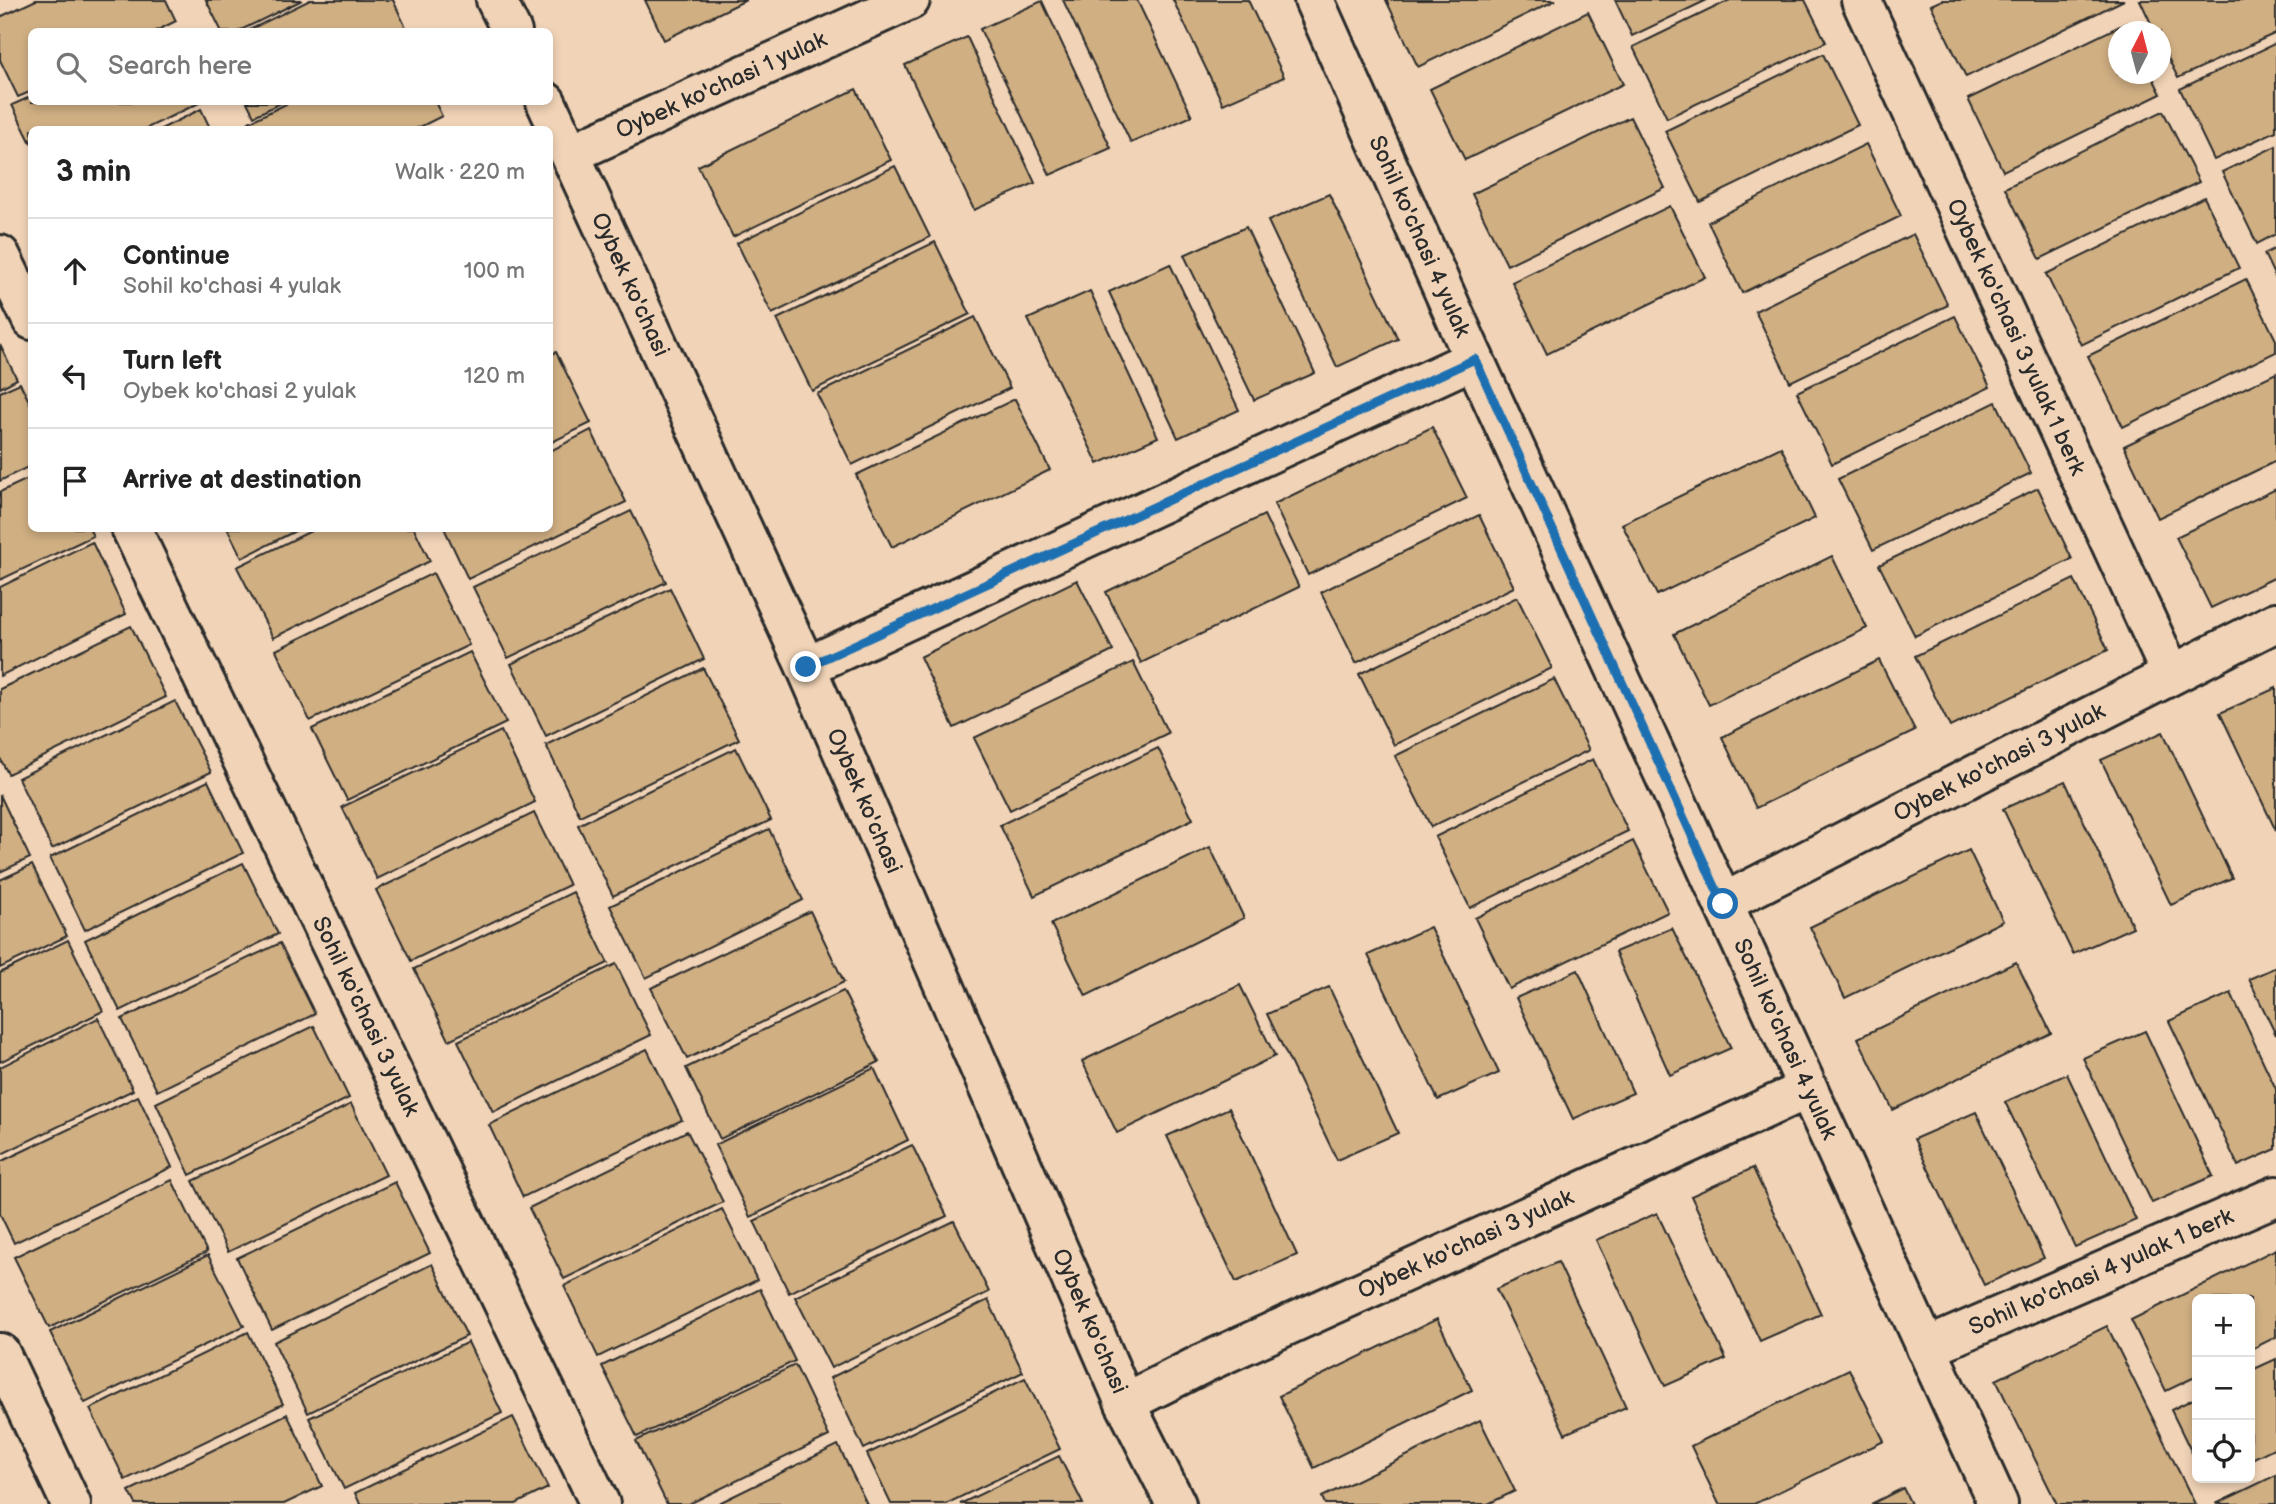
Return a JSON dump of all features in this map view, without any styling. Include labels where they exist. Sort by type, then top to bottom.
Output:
[{"type":"street","points":[[496,0],[510,28]]},
{"type":"street","name":"Oybek ko'chasi 1 yulak","points":[[572,153],[910,0]]},
{"type":"street","name":"Sohil ko'chasi 4 yulak","points":[[1314,0],[1998,1504]]},
{"type":"street","name":"Oybek ko'chasi 3 yulak 1 berk","points":[[1861,0],[2171,674]]},
{"type":"street","name":"Oybek ko'chasi","points":[[548,105],[572,153],[806,667],[1125,1403],[1176,1504]]},
{"type":"street","points":[[0,255],[28,312]]},
{"type":"street","points":[[806,667],[1475,359]]},
{"type":"street","name":"Sohil ko'chasi 3 yulak","points":[[133,532],[600,1504]]},
{"type":"street","name":"Oybek ko'chasi 3 yulak","points":[[1723,904],[2276,622]]},
{"type":"street","name":"Oybek ko'chasi 3 yulak","points":[[1125,1403],[1202,1364],[1808,1089]]},
{"type":"street","name":"Sohil ko'chasi 4 yulak 1 berk","points":[[1926,1348],[2276,1196]]},
{"type":"street","points":[[0,1353],[71,1504]]},
{"type":"building","points":[[36,0],[166,0],[176,21],[162,28],[28,28],[28,93],[18,97],[0,60],[0,17]]},
{"type":"building","points":[[206,0],[302,0],[245,28],[220,28]]},
{"type":"building","points":[[310,0],[393,0],[406,28],[253,28]]},
{"type":"building","points":[[645,0],[746,0],[664,40]]},
{"type":"building","points":[[1063,0],[1137,0],[1192,116],[1131,143]]},
{"type":"building","points":[[1173,0],[1248,0],[1284,77],[1223,104]]},
{"type":"building","points":[[1386,0],[1556,0],[1418,67]]},
{"type":"building","points":[[1615,0],[1707,0],[1632,36]]},
{"type":"building","points":[[1730,0],[1805,0],[1826,42],[1667,118],[1633,47]]},
{"type":"building","points":[[1942,0],[2124,0],[1966,77],[1931,5]]},
{"type":"building","points":[[2140,0],[2276,0],[2276,33],[2178,78],[2171,64],[2171,21],[2150,21]]},
{"type":"building","points":[[1042,1],[1111,148],[1050,175],[980,29]]},
{"type":"building","points":[[1588,12],[1623,84],[1465,160],[1430,89]]},
{"type":"building","points":[[2108,32],[2108,84],[2156,84],[2161,94],[2003,171],[1968,99]]},
{"type":"building","points":[[967,37],[1035,183],[974,210],[905,65]]},
{"type":"building","points":[[2276,43],[2276,131],[2214,160],[2180,89]]},
{"type":"building","points":[[1823,54],[1858,125],[1700,202],[1665,131]]},
{"type":"building","points":[[856,89],[891,160],[733,237],[698,166]]},
{"type":"building","points":[[28,98],[28,105],[195,105],[151,126],[28,126],[28,137],[12,105]]},
{"type":"building","points":[[248,105],[277,105],[254,116]]},
{"type":"building","points":[[284,105],[436,105],[442,116],[422,126],[251,126],[249,122]]},
{"type":"building","points":[[201,109],[209,126],[167,126]]},
{"type":"building","points":[[2163,111],[2199,182],[2040,259],[2005,188]]},
{"type":"building","points":[[1630,117],[1665,188],[1507,265],[1472,194]]},
{"type":"building","points":[[1866,144],[1901,216],[1742,293],[1708,222]]},
{"type":"building","points":[[2276,146],[2276,234],[2257,244],[2222,172]]},
{"type":"building","points":[[895,166],[930,237],[772,314],[737,243]]},
{"type":"building","points":[[1329,194],[1398,339],[1337,367],[1268,221]]},
{"type":"building","points":[[2204,197],[2239,268],[2081,345],[2046,274]]},
{"type":"building","points":[[1670,206],[1705,277],[1547,354],[1512,282]]},
{"type":"building","points":[[1246,227],[1315,373],[1254,400],[1184,255]]},
{"type":"building","points":[[1913,234],[1948,305],[1790,382],[1755,311]]},
{"type":"building","points":[[935,242],[970,314],[812,391],[777,319]]},
{"type":"building","points":[[2276,248],[2276,279],[2264,254]]},
{"type":"building","points":[[1170,264],[1239,410],[1178,438],[1109,292]]},
{"type":"building","points":[[2246,279],[2276,340],[2276,352],[2123,427],[2088,356]]},
{"type":"building","points":[[1090,291],[1158,437],[1098,464],[1028,319]]},
{"type":"building","points":[[1955,316],[1990,387],[1832,464],[1797,392]]},
{"type":"building","points":[[975,317],[1010,388],[852,465],[817,394]]},
{"type":"building","points":[[0,345],[17,379],[0,388]]},
{"type":"building","points":[[556,352],[591,423],[553,442],[553,354]]},
{"type":"building","points":[[2276,373],[2276,461],[2158,518],[2124,446]]},
{"type":"building","points":[[20,383],[28,399],[28,467],[0,481],[0,392]]},
{"type":"building","points":[[1015,399],[1050,470],[892,547],[856,475]]},
{"type":"building","points":[[1996,402],[2031,473],[1873,550],[1838,479]]},
{"type":"building","points":[[1432,427],[1467,498],[1308,575],[1274,504]]},
{"type":"building","points":[[591,430],[626,502],[468,579],[446,532],[553,532],[553,449]]},
{"type":"building","points":[[1781,447],[1815,518],[1657,595],[1622,524]]},
{"type":"building","points":[[28,479],[28,532],[91,532],[93,536],[0,580],[0,492]]},
{"type":"building","points":[[2038,488],[2072,559],[1915,636],[1879,565]]},
{"type":"building","points":[[2276,489],[2276,577],[2211,608],[2176,537]]},
{"type":"building","points":[[631,511],[666,582],[508,658],[473,587]]},
{"type":"building","points":[[1264,515],[1299,587],[1141,663],[1106,592]]},
{"type":"building","points":[[1479,515],[1514,587],[1356,663],[1321,592]]},
{"type":"building","points":[[229,532],[293,532],[242,558]]},
{"type":"building","points":[[309,532],[416,532],[430,561],[273,638],[237,567]]},
{"type":"building","points":[[92,542],[126,614],[0,676],[0,587]]},
{"type":"building","points":[[1832,556],[1867,628],[1709,705],[1674,634]]},
{"type":"building","points":[[433,573],[469,645],[310,721],[276,650]]},
{"type":"building","points":[[2074,579],[2108,650],[1950,727],[1915,656]]},
{"type":"building","points":[[1077,580],[1113,651],[954,728],[920,657]]},
{"type":"building","points":[[670,588],[704,659],[546,736],[511,664]]},
{"type":"building","points":[[1517,597],[1552,668],[1394,745],[1359,674]]},
{"type":"building","points":[[131,626],[166,697],[8,774],[0,758],[0,689]]},
{"type":"building","points":[[470,652],[506,723],[347,800],[312,729]]},
{"type":"building","points":[[1879,660],[1915,731],[1756,808],[1722,737]]},
{"type":"building","points":[[1133,662],[1168,733],[1010,810],[974,738]]},
{"type":"building","points":[[703,668],[739,739],[580,816],[546,745]]},
{"type":"building","points":[[1554,679],[1589,750],[1431,827],[1395,756]]},
{"type":"building","points":[[2276,688],[2276,831],[2220,713]]},
{"type":"building","points":[[175,701],[211,772],[52,849],[18,778]]},
{"type":"building","points":[[501,731],[535,802],[377,879],[342,807]]},
{"type":"building","points":[[2163,732],[2232,878],[2171,905],[2101,760]]},
{"type":"building","points":[[736,748],[771,820],[613,896],[578,825]]},
{"type":"building","points":[[1158,748],[1193,819],[1034,896],[1000,825]]},
{"type":"building","points":[[1593,759],[1628,831],[1470,908],[1435,837]]},
{"type":"building","points":[[208,781],[243,853],[85,930],[50,858]]},
{"type":"building","points":[[2065,781],[2133,927],[2073,954],[2003,809]]},
{"type":"building","points":[[0,795],[30,858],[0,872]]},
{"type":"building","points":[[534,813],[569,885],[411,961],[376,890]]},
{"type":"building","points":[[769,829],[803,900],[646,978],[610,906]]},
{"type":"building","points":[[1633,841],[1668,912],[1509,989],[1475,918]]},
{"type":"building","points":[[1210,847],[1244,918],[1086,996],[1051,924]]},
{"type":"building","points":[[1969,850],[2003,921],[1845,998],[1810,927]]},
{"type":"building","points":[[243,863],[278,934],[120,1011],[85,940]]},
{"type":"building","points":[[32,865],[67,936],[0,968],[0,880]]},
{"type":"building","points":[[573,892],[608,963],[449,1040],[414,969]]},
{"type":"building","points":[[810,911],[844,982],[687,1059],[651,988]]},
{"type":"building","points":[[1430,927],[1499,1073],[1438,1100],[1368,955]]},
{"type":"building","points":[[1672,928],[1731,1048],[1670,1075],[1615,952]]},
{"type":"building","points":[[68,940],[103,1011],[0,1062],[0,973]]},
{"type":"building","points":[[280,943],[315,1014],[157,1091],[122,1019]]},
{"type":"building","points":[[2016,962],[2051,1033],[1893,1110],[1858,1038]]},
{"type":"building","points":[[616,964],[651,1035],[493,1112],[458,1041]]},
{"type":"building","points":[[2276,967],[2276,1035],[2249,979]]},
{"type":"building","points":[[1578,970],[1633,1093],[1573,1119],[1516,998]]},
{"type":"building","points":[[1240,985],[1275,1056],[1117,1133],[1082,1061]]},
{"type":"building","points":[[1329,987],[1398,1133],[1337,1160],[1267,1014]]},
{"type":"building","points":[[843,991],[879,1062],[720,1139],[686,1068]]},
{"type":"building","points":[[2231,993],[2276,1089],[2276,1149],[2238,1166],[2169,1021]]},
{"type":"building","points":[[98,1018],[133,1090],[0,1155],[0,1067]]},
{"type":"building","points":[[314,1026],[349,1098],[190,1175],[156,1103]]},
{"type":"building","points":[[2145,1031],[2213,1176],[2152,1203],[2083,1058]]},
{"type":"building","points":[[647,1049],[682,1120],[523,1197],[489,1125]]},
{"type":"building","points":[[874,1068],[908,1140],[750,1217],[715,1145]]},
{"type":"building","points":[[2067,1074],[2136,1220],[2075,1247],[2005,1102]]},
{"type":"building","points":[[138,1096],[172,1167],[14,1243],[0,1214],[0,1162]]},
{"type":"building","points":[[351,1104],[386,1175],[228,1252],[193,1181]]},
{"type":"building","points":[[1229,1108],[1297,1255],[1236,1282],[1167,1136]]},
{"type":"building","points":[[1976,1112],[2044,1258],[1984,1285],[1914,1139]]},
{"type":"building","points":[[687,1131],[723,1202],[564,1279],[529,1208]]},
{"type":"building","points":[[912,1145],[947,1216],[789,1293],[754,1221]]},
{"type":"building","points":[[1753,1168],[1821,1314],[1760,1341],[1691,1196]]},
{"type":"building","points":[[172,1180],[207,1252],[49,1328],[14,1257]]},
{"type":"building","points":[[395,1182],[430,1253],[272,1330],[237,1258]]},
{"type":"building","points":[[722,1209],[757,1280],[598,1357],[564,1286]]},
{"type":"building","points":[[1657,1213],[1726,1359],[1665,1386],[1596,1240]]},
{"type":"building","points":[[954,1221],[989,1292],[831,1368],[795,1297]]},
{"type":"building","points":[[2276,1249],[2276,1337],[2255,1348],[2255,1294],[2192,1294],[2192,1378],[2166,1391],[2131,1320]]},
{"type":"building","points":[[208,1255],[244,1326],[85,1403],[50,1332]]},
{"type":"building","points":[[1558,1262],[1626,1407],[1565,1434],[1496,1289]]},
{"type":"building","points":[[432,1264],[467,1336],[308,1413],[274,1342]]},
{"type":"building","points":[[760,1289],[795,1361],[637,1437],[602,1366]]},
{"type":"building","points":[[988,1300],[1023,1372],[864,1449],[830,1378]]},
{"type":"building","points":[[1437,1319],[1472,1390],[1314,1468],[1279,1396]]},
{"type":"building","points":[[2107,1326],[2195,1504],[2057,1504],[1996,1380]]},
{"type":"building","points":[[248,1332],[283,1404],[125,1480],[90,1409]]},
{"type":"building","points":[[468,1342],[502,1413],[344,1489],[309,1418]]},
{"type":"building","points":[[2276,1359],[2276,1447],[2255,1458],[2255,1420],[2255,1369]]},
{"type":"building","points":[[795,1365],[829,1436],[689,1504],[667,1504],[636,1441]]},
{"type":"building","points":[[1849,1369],[1884,1441],[1754,1504],[1719,1504],[1691,1446]]},
{"type":"building","points":[[1025,1378],[1060,1449],[946,1504],[891,1504],[867,1454]]},
{"type":"building","points":[[2192,1400],[2192,1453],[2171,1410]]},
{"type":"building","points":[[287,1414],[322,1486],[284,1504],[136,1504],[129,1491]]},
{"type":"building","points":[[513,1417],[548,1488],[516,1504],[360,1504],[355,1493]]},
{"type":"building","points":[[1480,1420],[1515,1491],[1488,1504],[1325,1504],[1322,1497]]},
{"type":"building","points":[[838,1445],[867,1504],[717,1504]]},
{"type":"building","points":[[1059,1456],[1083,1504],[960,1504]]},
{"type":"building","points":[[2276,1475],[2276,1504],[2216,1504]]},
{"type":"building","points":[[1903,1488],[1911,1504],[1871,1504]]},
{"type":"route","points":[[806,667],[1475,359],[1723,904]]}]
